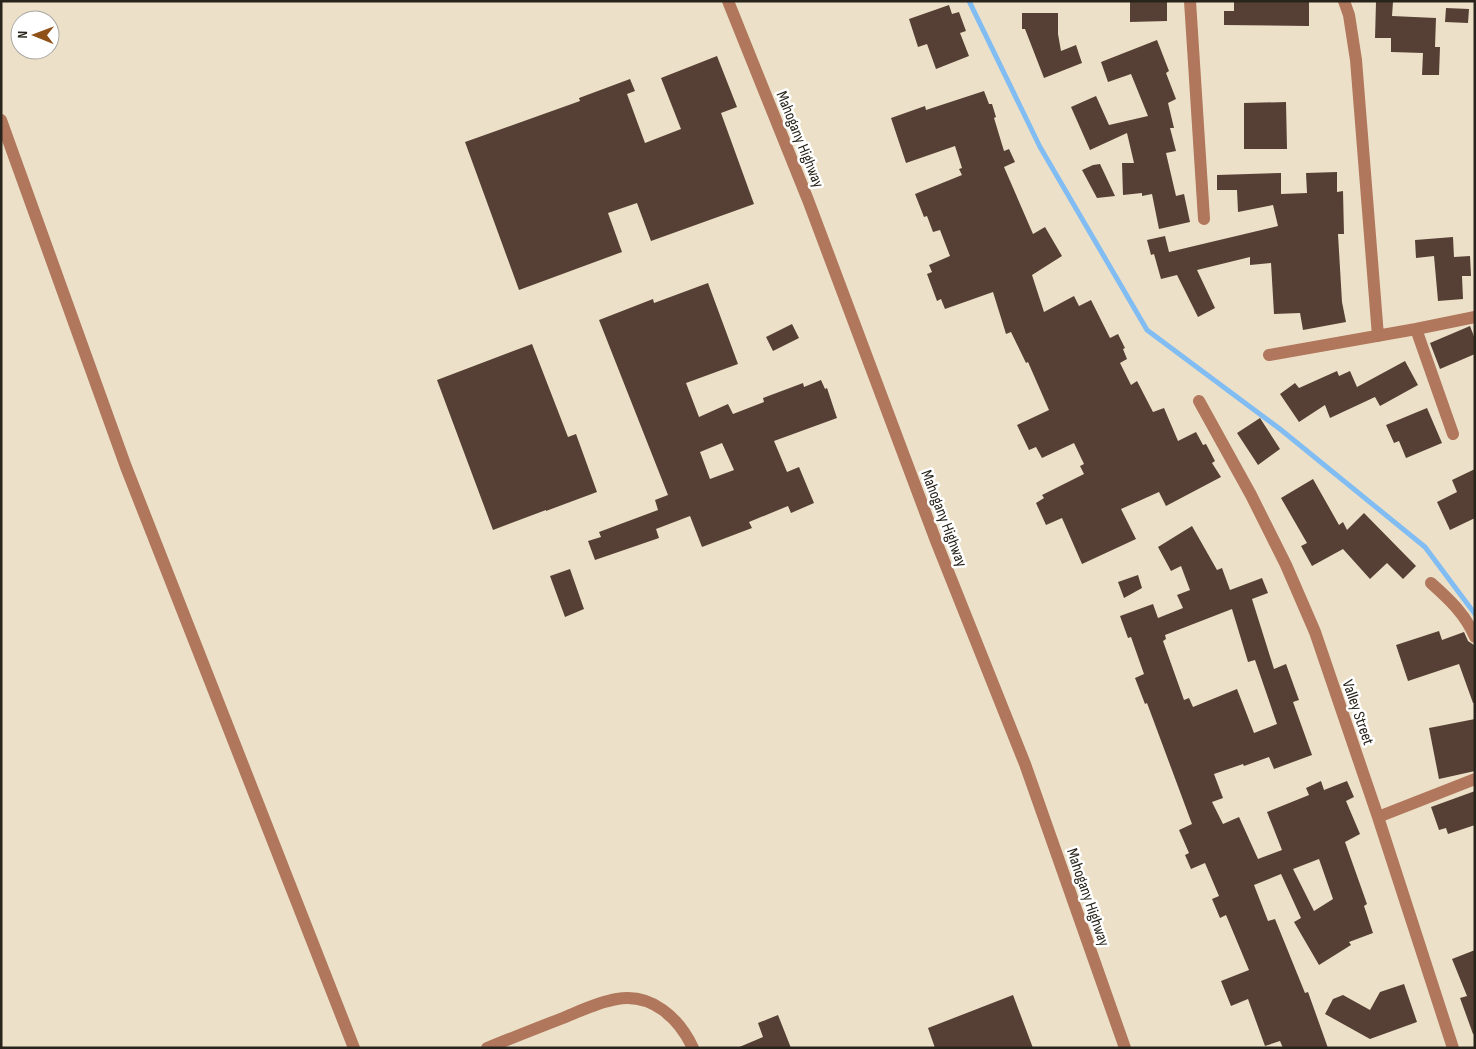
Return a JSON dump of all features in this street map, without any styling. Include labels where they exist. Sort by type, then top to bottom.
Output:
[{"type":"street","name":"Mahogany Highway","points":[[728,1],[808,200],[936,541],[1025,764],[1125,1048]]},
{"type":"street","points":[[1190,1],[1204,219]]},
{"type":"street","points":[[1344,1],[1349,15],[1356,60],[1378,336]]},
{"type":"street","points":[[1,120],[126,467],[354,1048]]},
{"type":"street","points":[[1269,355],[1475,317]]},
{"type":"street","points":[[1416,329],[1452,434]]},
{"type":"street","name":"Valley Street","points":[[1199,401],[1251,495],[1286,564],[1314,632],[1378,817],[1453,1048]]},
{"type":"street","points":[[1431,583],[1452,602],[1470,625],[1475,636]]},
{"type":"street","points":[[1378,817],[1475,779]]},
{"type":"street","points":[[487,1048],[594,1005],[618,999],[640,1000],[659,1006],[670,1016],[693,1048]]},
{"type":"building","points":[[1130,1],[1167,1],[1167,21],[1130,22]]},
{"type":"building","points":[[1234,1],[1309,1],[1309,26],[1224,25],[1224,11],[1234,11]]},
{"type":"building","points":[[1376,2],[1393,2],[1392,16],[1436,18],[1435,47],[1440,47],[1439,75],[1422,75],[1423,53],[1391,52],[1391,38],[1375,38]]},
{"type":"building","points":[[949,5],[952,14],[959,12],[966,31],[960,33],[969,56],[936,69],[927,44],[918,47],[909,19]]},
{"type":"building","points":[[1446,8],[1469,9],[1468,23],[1445,22]]},
{"type":"building","points":[[1022,13],[1058,13],[1058,34],[1061,51],[1076,45],[1082,63],[1044,78],[1025,29],[1022,29]]},
{"type":"building","points":[[1157,40],[1169,71],[1166,73],[1176,99],[1168,103],[1174,128],[1170,128],[1176,151],[1166,153],[1176,196],[1184,194],[1190,222],[1159,229],[1152,194],[1142,196],[1142,193],[1123,195],[1122,163],[1134,163],[1127,133],[1090,150],[1071,107],[1096,96],[1109,125],[1148,116],[1131,74],[1108,82],[1101,62]]},
{"type":"building","points":[[717,56],[737,107],[721,113],[754,204],[651,241],[637,203],[608,213],[622,252],[519,290],[465,142],[580,101],[579,98],[630,79],[635,91],[627,94],[645,143],[681,129],[661,78]]},
{"type":"building","points":[[984,91],[989,104],[992,104],[996,117],[994,118],[1004,151],[1009,149],[1015,162],[1004,167],[1033,234],[1045,227],[1062,256],[1032,275],[1044,312],[1074,296],[1079,306],[1091,300],[1110,338],[1118,334],[1125,348],[1123,349],[1127,359],[1120,363],[1131,385],[1137,381],[1153,412],[1164,408],[1178,441],[1196,432],[1203,445],[1206,444],[1215,461],[1212,463],[1221,477],[1166,506],[1159,492],[1121,509],[1136,539],[1082,564],[1062,518],[1046,525],[1036,503],[1044,498],[1042,495],[1084,474],[1080,466],[1084,464],[1074,443],[1042,458],[1036,447],[1029,450],[1017,425],[1049,410],[1028,362],[1026,363],[1011,332],[1006,334],[993,292],[945,309],[941,299],[937,301],[927,274],[932,272],[929,265],[950,256],[940,230],[933,232],[927,216],[924,217],[915,194],[962,175],[959,169],[962,168],[955,146],[906,163],[891,118],[925,106],[926,110]]},
{"type":"building","points":[[1286,102],[1287,149],[1244,149],[1244,103]]},
{"type":"building","points":[[1100,164],[1115,196],[1097,198],[1082,170]]},
{"type":"building","points":[[1337,172],[1337,192],[1343,191],[1344,234],[1338,234],[1342,302],[1346,322],[1303,330],[1300,313],[1274,314],[1271,263],[1250,265],[1250,257],[1197,270],[1215,308],[1198,317],[1177,275],[1161,279],[1154,254],[1151,255],[1147,240],[1165,236],[1169,252],[1278,226],[1273,205],[1238,212],[1237,190],[1217,190],[1217,175],[1281,173],[1281,194],[1307,193],[1306,173]]},
{"type":"building","points":[[1453,237],[1454,257],[1470,256],[1471,276],[1462,276],[1463,299],[1438,301],[1434,256],[1416,258],[1415,240]]},
{"type":"building","points":[[708,283],[738,364],[686,383],[699,417],[728,404],[733,414],[764,402],[763,398],[803,383],[804,387],[821,380],[825,389],[827,388],[837,418],[774,441],[787,472],[799,467],[814,503],[791,513],[788,506],[749,522],[752,528],[702,547],[690,516],[656,529],[659,538],[595,560],[588,541],[601,537],[599,532],[658,510],[655,500],[668,495],[599,320],[653,299],[654,303]],"holes":[[[722,443],[734,470],[710,479],[700,452]]]},
{"type":"building","points":[[792,324],[799,338],[773,351],[766,337]]},
{"type":"building","points":[[1470,326],[1475,339],[1475,354],[1440,369],[1430,343]]},
{"type":"building","points":[[532,344],[568,437],[576,434],[597,492],[493,530],[437,380]]},
{"type":"building","points":[[1405,361],[1418,385],[1380,406],[1375,397],[1330,418],[1325,405],[1299,422],[1280,394],[1295,383],[1299,388],[1337,371],[1339,376],[1350,371],[1357,387]]},
{"type":"building","points":[[1427,408],[1442,443],[1406,458],[1399,441],[1394,443],[1386,425]]},
{"type":"building","points":[[1260,418],[1280,449],[1258,465],[1237,433]]},
{"type":"building","points":[[1475,469],[1475,518],[1450,530],[1437,502],[1457,492],[1452,480]]},
{"type":"building","points":[[1313,479],[1339,525],[1343,522],[1347,530],[1364,513],[1416,566],[1403,579],[1387,563],[1370,579],[1343,549],[1312,566],[1301,546],[1307,543],[1281,498]]},
{"type":"building","points":[[1192,526],[1217,570],[1222,568],[1230,590],[1262,578],[1268,593],[1252,599],[1274,669],[1286,664],[1299,700],[1293,702],[1312,755],[1274,769],[1269,757],[1214,774],[1223,798],[1212,802],[1223,824],[1239,817],[1258,859],[1282,850],[1267,812],[1309,795],[1306,788],[1321,781],[1324,790],[1347,781],[1354,797],[1346,801],[1360,834],[1345,842],[1367,904],[1364,906],[1373,933],[1349,942],[1351,945],[1319,965],[1294,922],[1301,918],[1281,874],[1254,885],[1268,921],[1275,919],[1305,993],[1308,992],[1328,1048],[1283,1048],[1280,1041],[1265,1046],[1248,999],[1231,1006],[1221,981],[1249,970],[1226,915],[1220,918],[1212,899],[1219,896],[1205,863],[1191,869],[1185,855],[1189,853],[1179,830],[1192,824],[1147,703],[1145,704],[1135,678],[1144,674],[1131,637],[1128,638],[1120,616],[1153,604],[1158,618],[1183,608],[1177,595],[1190,590],[1181,566],[1171,571],[1158,547]],"holes":[[[1232,609],[1248,662],[1255,660],[1277,724],[1254,733],[1237,689],[1193,707],[1189,698],[1184,700],[1163,641],[1166,639],[1165,635]],[[1319,859],[1333,899],[1314,911],[1293,869]]]},
{"type":"building","points":[[570,569],[584,609],[565,617],[550,576]]},
{"type":"building","points":[[1138,575],[1142,588],[1124,598],[1118,582]]},
{"type":"building","points":[[1439,631],[1442,640],[1464,632],[1468,641],[1474,645],[1475,703],[1473,703],[1459,664],[1408,681],[1396,645]]},
{"type":"building","points":[[1475,719],[1475,771],[1439,779],[1429,728]]},
{"type":"building","points":[[1475,791],[1475,825],[1448,834],[1446,828],[1439,830],[1431,807]]},
{"type":"building","points":[[1475,950],[1475,1034],[1473,1034],[1460,998],[1467,996],[1452,959]]},
{"type":"building","points":[[1404,984],[1417,1022],[1370,1039],[1325,1014],[1333,999],[1343,995],[1370,1010],[1380,992]]},
{"type":"building","points":[[1013,995],[1033,1048],[935,1048],[928,1028]]},
{"type":"building","points":[[778,1015],[791,1048],[737,1048],[763,1037],[758,1023]]},
{"type":"waterway","points":[[969,1],[1040,147],[1147,330],[1280,429],[1425,547],[1475,614]]}]
